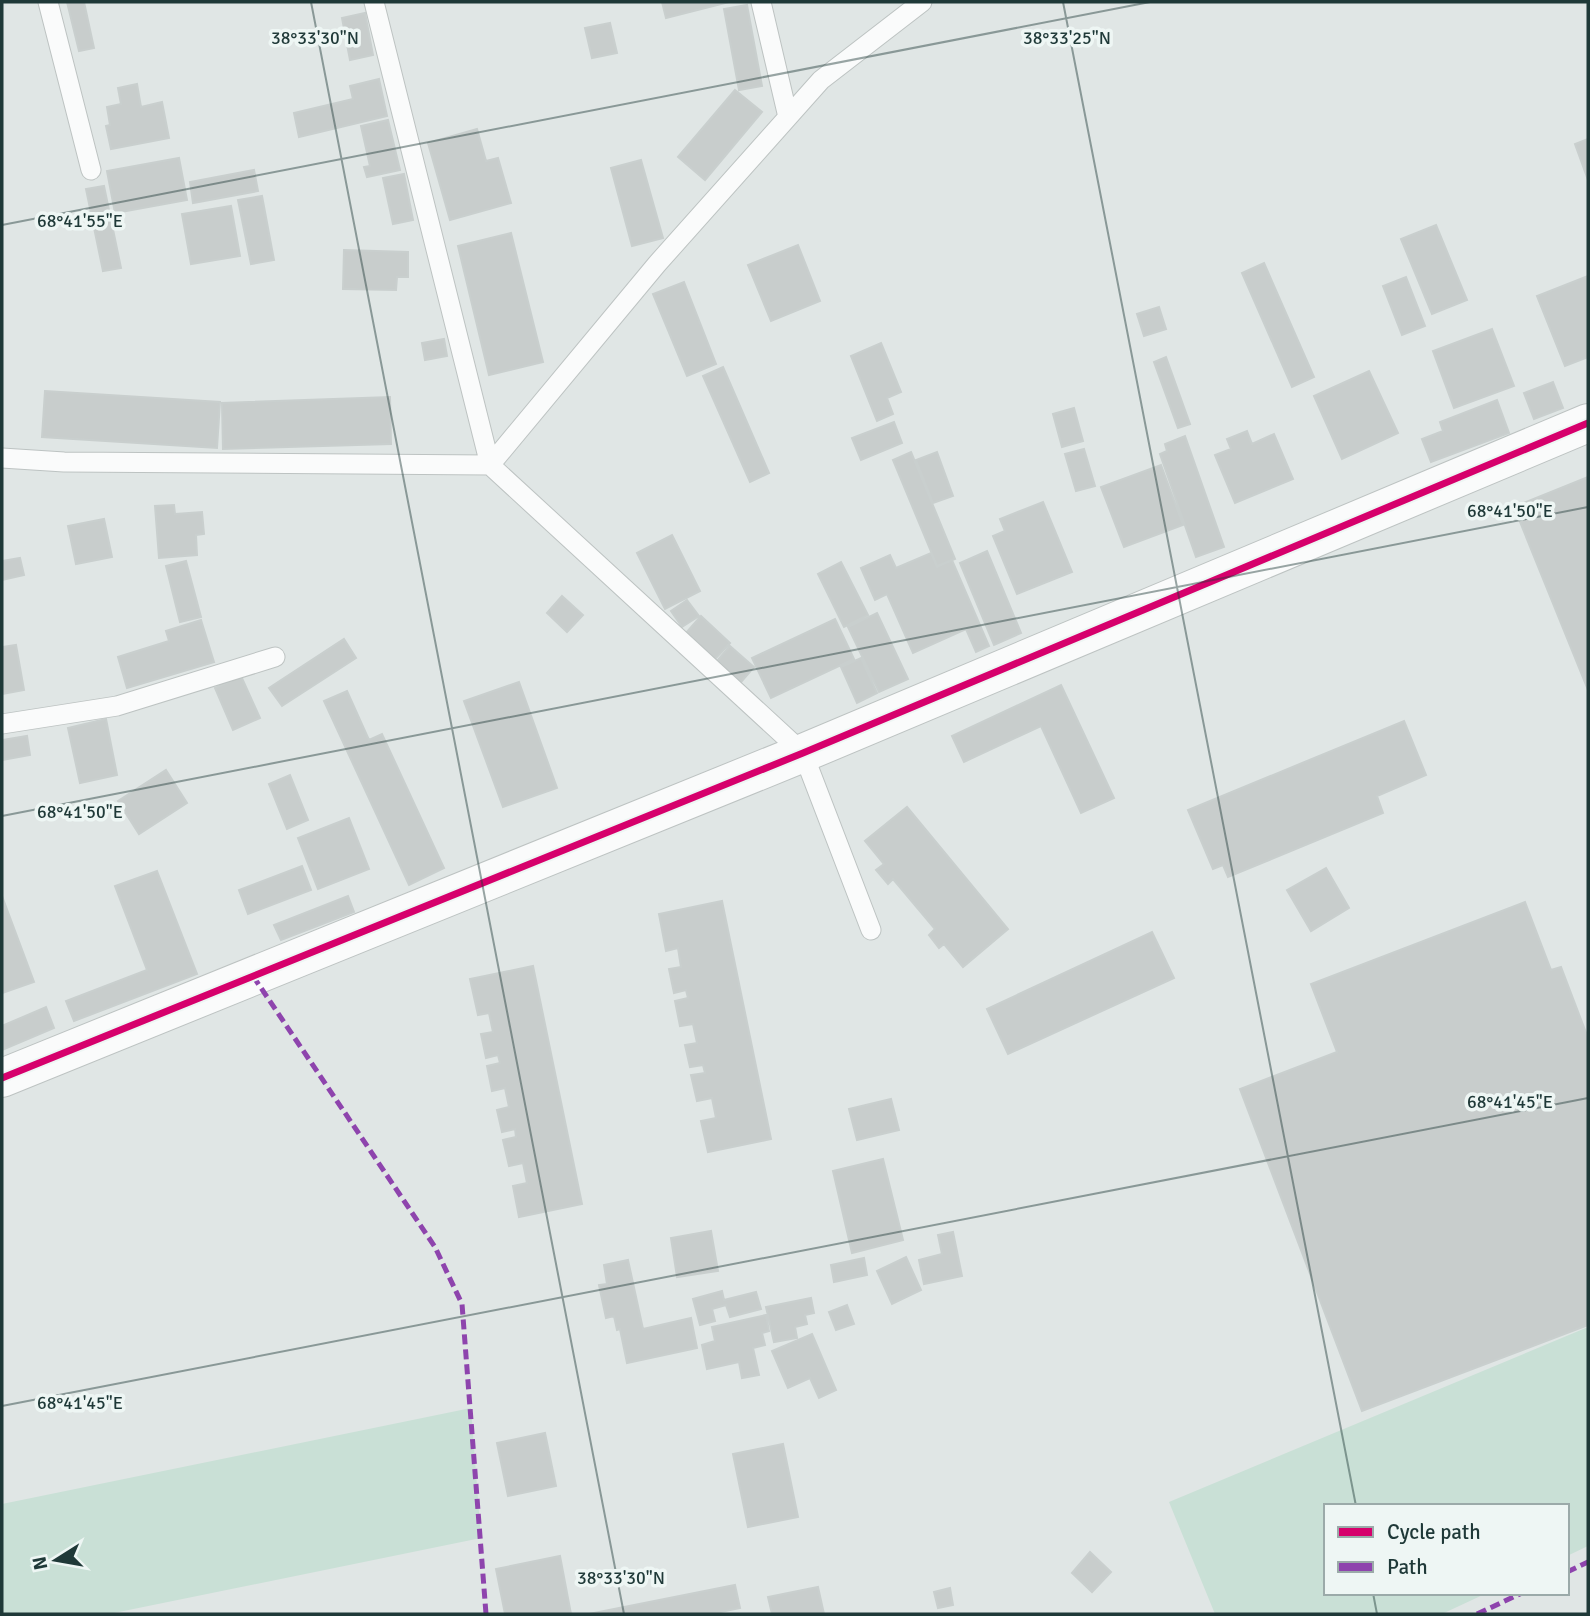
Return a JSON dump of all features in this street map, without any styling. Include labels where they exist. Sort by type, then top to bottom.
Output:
[{"type":"street","points":[[2,1078],[803,754],[1588,423]]},
{"type":"lane","points":[[48,2],[91,170]]},
{"type":"lane","points":[[374,2],[490,465],[803,754],[871,930]]},
{"type":"lane","points":[[761,2],[788,117]]},
{"type":"lane","points":[[490,465],[657,264],[821,80],[922,2]]},
{"type":"lane","points":[[2,458],[64,462],[490,465]]},
{"type":"lane","points":[[2,724],[117,706],[275,657]]},
{"type":"green space","points":[[1588,1327],[1588,1546],[1569,1555],[1569,1504],[1324,1504],[1324,1595],[1483,1595],[1442,1614],[1215,1614],[1169,1502]]},
{"type":"green space","points":[[471,1408],[481,1538],[109,1614],[2,1614],[2,1504]]},
{"type":"building","points":[[67,2],[84,2],[94,48],[79,51]]},
{"type":"building","points":[[662,2],[729,2],[666,18]]},
{"type":"building","points":[[747,5],[762,86],[739,90],[724,9]]},
{"type":"building","points":[[365,13],[373,55],[350,60],[342,18]]},
{"type":"building","points":[[610,23],[617,53],[592,58],[585,28]]},
{"type":"building","points":[[379,79],[387,116],[299,137],[294,113],[353,99],[350,86]]},
{"type":"building","points":[[137,84],[141,107],[162,102],[169,138],[111,149],[106,126],[110,125],[107,107],[121,104],[118,88]]},
{"type":"building","points":[[735,90],[762,112],[705,180],[678,157]]},
{"type":"building","points":[[388,120],[400,170],[367,177],[364,167],[370,166],[361,126]]},
{"type":"building","points":[[477,129],[486,161],[498,158],[511,203],[450,220],[428,143]]},
{"type":"building","points":[[1588,139],[1588,180],[1575,144]]},
{"type":"building","points":[[179,158],[187,200],[115,213],[107,171]]},
{"type":"building","points":[[641,160],[663,238],[632,246],[611,168]]},
{"type":"building","points":[[254,170],[258,191],[193,203],[190,182]]},
{"type":"building","points":[[404,174],[413,220],[393,224],[383,178]]},
{"type":"building","points":[[104,186],[121,268],[103,271],[86,189]]},
{"type":"building","points":[[262,196],[274,260],[251,264],[238,200]]},
{"type":"building","points":[[231,206],[240,256],[191,264],[182,214]]},
{"type":"building","points":[[1436,225],[1467,300],[1432,314],[1401,239]]},
{"type":"building","points":[[511,233],[543,362],[489,375],[458,246]]},
{"type":"building","points":[[798,245],[820,301],[771,321],[748,265]]},
{"type":"building","points":[[344,250],[408,252],[408,277],[397,277],[396,290],[343,289]]},
{"type":"building","points":[[1264,263],[1314,377],[1292,387],[1242,273]]},
{"type":"building","points":[[1588,276],[1588,357],[1565,366],[1537,296]]},
{"type":"building","points":[[1406,277],[1425,326],[1402,335],[1383,286]]},
{"type":"building","points":[[684,282],[716,364],[687,376],[653,294]]},
{"type":"building","points":[[1159,307],[1166,329],[1144,336],[1137,314]]},
{"type":"building","points":[[1492,329],[1514,386],[1454,408],[1433,351]]},
{"type":"building","points":[[444,339],[447,356],[425,360],[422,343]]},
{"type":"building","points":[[881,343],[901,392],[887,398],[893,414],[877,421],[851,356]]},
{"type":"building","points":[[1166,357],[1190,424],[1178,428],[1154,362]]},
{"type":"building","points":[[723,367],[769,473],[750,482],[703,376]]},
{"type":"building","points":[[1369,371],[1398,433],[1342,459],[1314,396]]},
{"type":"building","points":[[1553,382],[1563,408],[1534,419],[1524,393]]},
{"type":"building","points":[[45,391],[220,402],[217,448],[42,437]]},
{"type":"building","points":[[390,397],[391,444],[223,449],[222,403]]},
{"type":"building","points":[[1497,400],[1509,433],[1431,462],[1422,439],[1443,431],[1440,422]]},
{"type":"building","points":[[1074,408],[1083,441],[1062,447],[1053,414]]},
{"type":"building","points":[[894,422],[902,443],[861,460],[852,438]]},
{"type":"building","points":[[1247,431],[1252,444],[1274,434],[1293,479],[1235,503],[1215,455],[1231,449],[1227,439]]},
{"type":"building","points":[[1185,436],[1224,547],[1196,557],[1160,454],[1167,451],[1165,444]]},
{"type":"building","points":[[1084,449],[1095,486],[1076,491],[1065,454]]},
{"type":"building","points":[[911,452],[955,559],[937,566],[893,460]]},
{"type":"building","points":[[937,452],[953,496],[933,503],[916,460]]},
{"type":"building","points":[[1161,465],[1183,525],[1124,547],[1101,487]]},
{"type":"building","points":[[1588,477],[1588,690],[1514,507]]},
{"type":"building","points":[[1043,502],[1072,572],[1017,594],[993,536],[1005,531],[1000,519]]},
{"type":"building","points":[[174,505],[175,514],[202,512],[204,534],[196,535],[197,555],[159,558],[155,506]]},
{"type":"building","points":[[104,519],[112,557],[76,564],[68,526]]},
{"type":"building","points":[[672,535],[700,591],[665,609],[637,553]]},
{"type":"building","points":[[987,551],[1021,633],[994,645],[960,563]]},
{"type":"building","points":[[931,553],[937,567],[952,560],[989,646],[976,652],[966,629],[913,653],[887,594],[875,600],[861,568],[890,555],[896,568]]},
{"type":"building","points":[[20,558],[24,575],[2,580],[2,561]]},
{"type":"building","points":[[186,561],[201,617],[180,622],[166,566]]},
{"type":"building","points":[[841,562],[868,615],[844,627],[818,574]]},
{"type":"building","points":[[562,596],[583,615],[567,632],[547,613]]},
{"type":"building","points":[[687,600],[699,616],[682,627],[671,611]]},
{"type":"building","points":[[877,613],[908,679],[879,692],[848,627]]},
{"type":"building","points":[[701,616],[730,643],[715,659],[686,633]]},
{"type":"building","points":[[835,619],[854,659],[771,698],[752,658]]},
{"type":"building","points":[[201,620],[214,662],[127,688],[118,657],[169,641],[166,631]]},
{"type":"building","points":[[344,639],[356,658],[282,706],[269,688]]},
{"type":"building","points":[[16,645],[24,690],[2,694],[2,647]]},
{"type":"building","points":[[730,646],[754,667],[741,682],[717,661]]},
{"type":"building","points":[[861,658],[877,693],[857,703],[841,667]]},
{"type":"building","points":[[241,676],[260,718],[233,730],[215,688]]},
{"type":"building","points":[[519,682],[557,788],[503,807],[464,701]]},
{"type":"building","points":[[1061,685],[1114,798],[1081,813],[1041,726],[964,762],[952,736]]},
{"type":"building","points":[[347,691],[369,740],[382,734],[444,868],[409,885],[324,701]]},
{"type":"building","points":[[106,719],[117,775],[80,783],[68,728]]},
{"type":"building","points":[[1404,721],[1426,775],[1377,796],[1383,813],[1228,877],[1223,865],[1213,869],[1188,810]]},
{"type":"building","points":[[27,736],[30,755],[2,760],[2,740]]},
{"type":"building","points":[[166,770],[187,803],[139,834],[118,801]]},
{"type":"building","points":[[290,775],[308,820],[287,829],[269,784]]},
{"type":"building","points":[[907,807],[1008,929],[963,967],[944,944],[939,948],[929,935],[935,929],[893,879],[888,884],[876,870],[884,864],[865,841]]},
{"type":"building","points":[[349,818],[369,869],[318,889],[298,838]]},
{"type":"building","points":[[302,866],[311,890],[248,914],[239,890]]},
{"type":"building","points":[[1326,868],[1349,908],[1311,931],[1287,890]]},
{"type":"building","points":[[157,871],[197,974],[74,1021],[66,1001],[147,970],[115,886]]},
{"type":"building","points":[[2,896],[34,982],[2,993]]},
{"type":"building","points":[[348,896],[354,912],[281,940],[274,925]]},
{"type":"building","points":[[722,901],[771,1139],[708,1152],[701,1121],[716,1118],[712,1098],[697,1101],[691,1075],[705,1073],[703,1065],[690,1067],[685,1045],[697,1043],[693,1024],[680,1026],[675,1001],[688,998],[686,990],[674,993],[669,969],[681,967],[678,948],[666,951],[659,914]]},
{"type":"building","points":[[1525,902],[1551,970],[1561,967],[1588,1038],[1588,1325],[1362,1411],[1240,1089],[1337,1052],[1311,984]]},
{"type":"building","points":[[1152,932],[1174,978],[1008,1054],[987,1009]]},
{"type":"building","points":[[533,966],[582,1204],[519,1217],[513,1186],[527,1183],[523,1163],[509,1166],[503,1140],[516,1137],[515,1129],[502,1132],[497,1110],[509,1107],[505,1088],[492,1091],[487,1066],[500,1063],[498,1055],[486,1058],[481,1034],[493,1032],[489,1013],[478,1015],[470,979]]},
{"type":"building","points":[[46,1007],[54,1028],[2,1050],[2,1026]]},
{"type":"building","points":[[891,1099],[899,1130],[857,1140],[849,1109]]},
{"type":"building","points":[[883,1159],[903,1240],[852,1253],[833,1171]]},
{"type":"building","points":[[711,1231],[718,1271],[677,1277],[671,1238]]},
{"type":"building","points":[[953,1232],[962,1276],[924,1284],[919,1260],[942,1254],[938,1235]]},
{"type":"building","points":[[906,1257],[921,1290],[892,1304],[877,1271]]},
{"type":"building","points":[[864,1258],[867,1275],[834,1282],[831,1265]]},
{"type":"building","points":[[628,1260],[643,1329],[691,1318],[697,1348],[627,1363],[620,1329],[617,1330],[614,1316],[606,1318],[599,1285],[607,1284],[604,1265]]},
{"type":"building","points":[[722,1291],[724,1300],[756,1292],[761,1309],[730,1317],[726,1305],[712,1309],[715,1321],[700,1325],[693,1299]]},
{"type":"building","points":[[811,1298],[814,1313],[805,1315],[807,1324],[795,1327],[797,1338],[774,1342],[766,1307]]},
{"type":"building","points":[[847,1305],[854,1324],[836,1330],[829,1312]]},
{"type":"building","points":[[766,1315],[769,1331],[762,1333],[765,1345],[753,1348],[759,1375],[742,1378],[739,1362],[707,1369],[702,1345],[715,1341],[712,1327]]},
{"type":"building","points":[[812,1334],[836,1390],[819,1398],[810,1378],[788,1388],[772,1351]]},
{"type":"building","points":[[545,1433],[556,1486],[508,1496],[497,1443]]},
{"type":"building","points":[[783,1444],[798,1517],[748,1527],[733,1454]]},
{"type":"building","points":[[1090,1552],[1111,1572],[1092,1592],[1072,1573]]},
{"type":"building","points":[[560,1556],[571,1614],[505,1614],[496,1569]]},
{"type":"building","points":[[735,1585],[740,1608],[711,1614],[589,1614]]},
{"type":"building","points":[[818,1587],[824,1614],[772,1614],[768,1597]]},
{"type":"building","points":[[950,1588],[953,1605],[938,1608],[934,1592]]},
{"type":"marked path","points":[[253,976],[435,1247],[462,1304],[486,1614]]},
{"type":"marked path","points":[[1569,1571],[1588,1562]]},
{"type":"marked path","points":[[1477,1614],[1518,1595]]},
{"type":"cycle path","points":[[2,1078],[803,753],[1588,423]]}]
